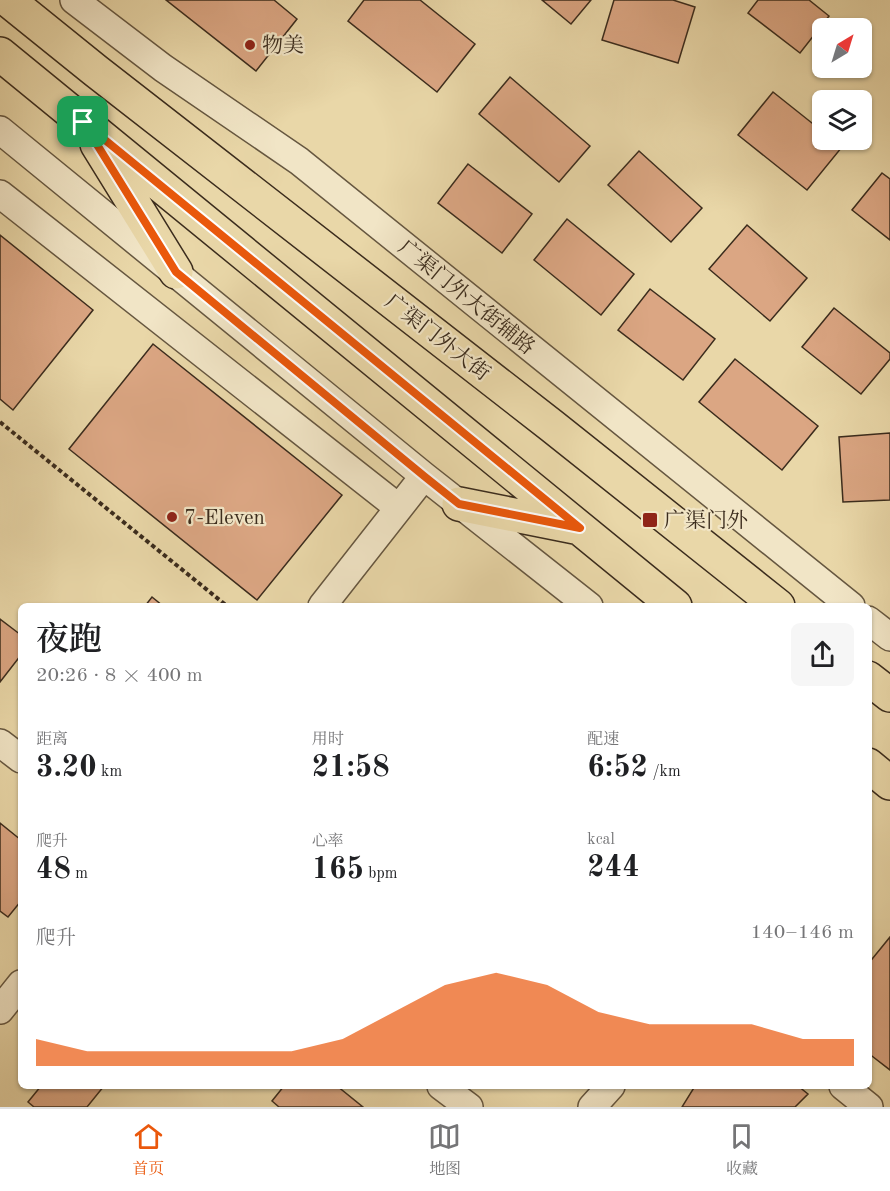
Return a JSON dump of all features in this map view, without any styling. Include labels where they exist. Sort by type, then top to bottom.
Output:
[{"type":"main road","name":"广渠门外大街","points":[[8,0],[774,603]]},
{"type":"main road","points":[[0,54],[671,603]]},
{"type":"main road","points":[[75,115],[176,272]]},
{"type":"main road","points":[[459,504],[580,528]]},
{"type":"main road","points":[[872,681],[890,695]]},
{"type":"street","name":"广渠门外大街辅路","points":[[74,0],[163,68],[299,161],[847,603]]},
{"type":"street","points":[[0,130],[424,476],[585,603]]},
{"type":"street","points":[[0,194],[399,508]]},
{"type":"street","points":[[324,603],[424,476]]},
{"type":"street","points":[[872,623],[890,637]]},
{"type":"street","points":[[0,742],[18,757]]},
{"type":"street","points":[[0,1010],[18,988]]},
{"type":"street","points":[[445,1089],[469,1107]]},
{"type":"street","points":[[592,1107],[608,1089]]},
{"type":"street","points":[[611,1089],[614,1107]]},
{"type":"street","points":[[847,1089],[869,1107]]},
{"type":"path","points":[[0,422],[223,603]]},
{"type":"building","name":"物美","points":[[166,0],[274,0],[297,19],[256,71]]},
{"type":"building","points":[[364,0],[420,0],[475,44],[437,92],[348,21]]},
{"type":"building","points":[[542,0],[591,0],[571,24]]},
{"type":"building","points":[[614,0],[673,0],[695,7],[678,63],[602,40]]},
{"type":"building","points":[[758,0],[809,0],[829,16],[827,18],[812,18],[812,38],[800,53],[748,13]]},
{"type":"building","points":[[510,77],[590,146],[559,182],[479,114]]},
{"type":"building","points":[[773,92],[812,123],[812,150],[840,150],[807,190],[738,135]]},
{"type":"building","points":[[639,151],[702,208],[671,242],[608,185]]},
{"type":"building","points":[[468,164],[532,214],[502,253],[438,203]]},
{"type":"building","points":[[882,173],[890,179],[890,240],[852,210]]},
{"type":"building","points":[[567,219],[634,274],[601,315],[534,260]]},
{"type":"building","points":[[747,225],[807,278],[770,321],[709,269]]},
{"type":"building","points":[[0,235],[93,310],[13,410],[0,399]]},
{"type":"building","points":[[650,289],[715,339],[683,380],[618,330]]},
{"type":"building","points":[[834,308],[890,353],[890,359],[861,394],[802,347]]},
{"type":"building","points":[[153,344],[342,495],[257,600],[69,449]]},
{"type":"building","points":[[735,359],[818,426],[782,470],[699,402]]},
{"type":"building","points":[[890,433],[890,500],[843,502],[839,437]]},
{"type":"building","points":[[152,597],[159,603],[147,603]]},
{"type":"building","points":[[0,619],[18,633],[18,659],[0,682]]},
{"type":"building","points":[[0,823],[18,838],[18,905],[8,917],[0,911]]},
{"type":"building","points":[[890,937],[890,1070],[872,1056],[872,959]]},
{"type":"building","points":[[39,1089],[102,1089],[87,1107],[34,1107],[28,1102]]},
{"type":"building","points":[[282,1089],[341,1089],[363,1107],[279,1107],[272,1101]]},
{"type":"building","points":[[693,1089],[802,1089],[808,1094],[795,1107],[682,1107]]},
{"type":"place","name":"物美","points":[[250,45]]},
{"type":"place","name":"7-Eleven","points":[[172,517]]},
{"type":"place","name":"广渠门外","points":[[650,520]]},
{"type":"route","points":[[83,122],[580,528],[459,504],[424,476],[176,272],[83,122]]}]
